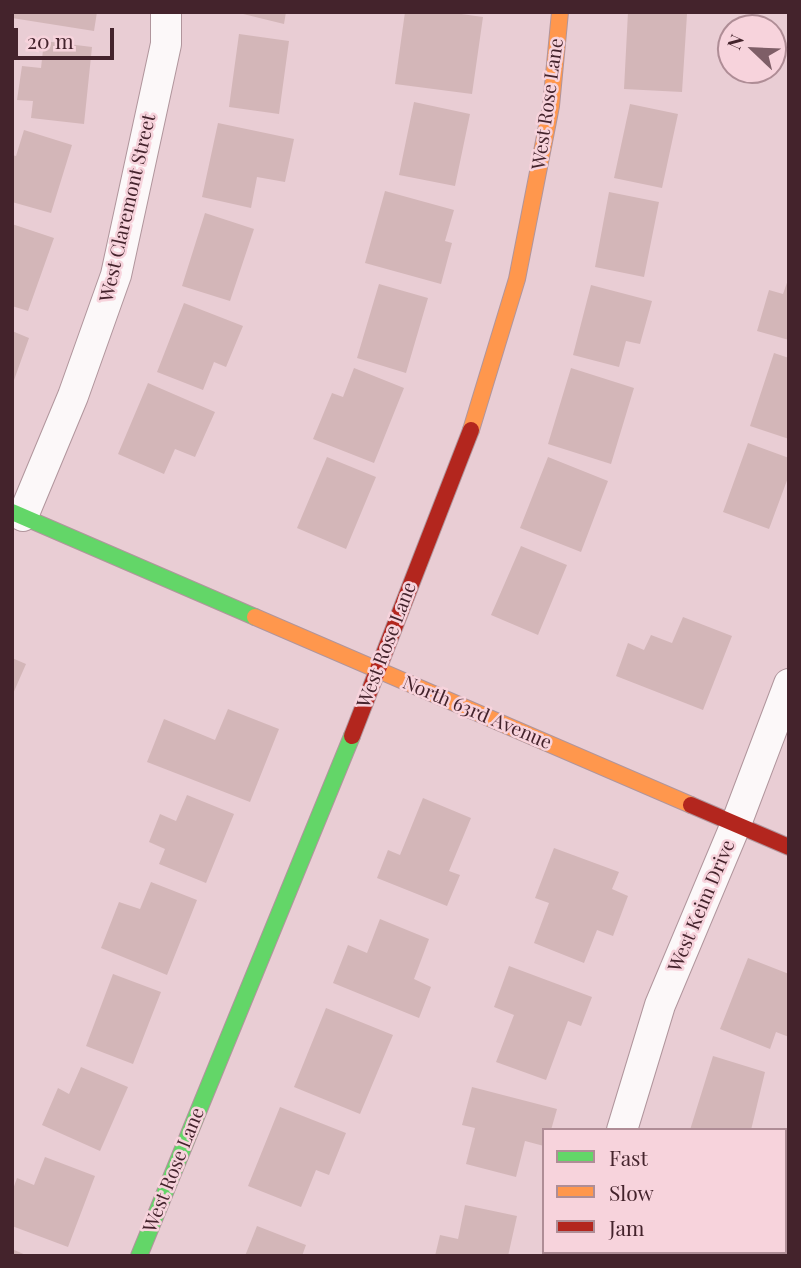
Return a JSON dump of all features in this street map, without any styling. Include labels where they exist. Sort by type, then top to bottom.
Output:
[{"type":"street","name":"West Claremont Street","points":[[18,514],[73,396],[116,275],[166,44],[166,12]]},
{"type":"street","name":"West Rose Lane","points":[[139,1256],[378,671],[474,423],[510,303],[551,106],[560,12]]},
{"type":"street","name":"North 63rd Avenue","points":[[18,514],[789,847]]},
{"type":"street","name":"West Keim Drive","points":[[623,1128],[660,1006],[736,824],[789,684]]},
{"type":"building","points":[[13,12],[97,12],[94,31],[12,18]]},
{"type":"building","points":[[235,12],[286,12],[284,24]]},
{"type":"building","points":[[405,12],[447,12],[483,17],[472,94],[395,84]]},
{"type":"building","points":[[628,12],[687,14],[682,92],[624,89]]},
{"type":"building","points":[[239,34],[289,41],[279,114],[229,107]]},
{"type":"building","points":[[44,41],[92,47],[84,124],[31,118],[33,101],[17,100],[22,66],[41,68]]},
{"type":"building","points":[[414,102],[470,114],[455,186],[399,175]]},
{"type":"building","points":[[630,104],[678,114],[662,188],[614,178]]},
{"type":"building","points":[[218,123],[294,139],[285,182],[257,177],[251,208],[202,197]]},
{"type":"building","points":[[24,130],[72,145],[51,213],[12,202],[12,155],[16,156]]},
{"type":"building","points":[[385,191],[454,210],[445,241],[452,243],[441,284],[365,263]]},
{"type":"building","points":[[609,192],[659,202],[644,277],[595,267]]},
{"type":"building","points":[[205,213],[254,229],[230,301],[182,286]]},
{"type":"building","points":[[12,224],[54,238],[28,311],[12,306]]},
{"type":"building","points":[[789,277],[789,340],[757,331],[769,290],[783,294]]},
{"type":"building","points":[[379,284],[428,298],[406,373],[357,358]]},
{"type":"building","points":[[591,285],[652,301],[640,344],[626,341],[619,367],[573,355]]},
{"type":"building","points":[[184,303],[243,326],[226,367],[214,362],[203,390],[157,372]]},
{"type":"building","points":[[12,331],[29,338],[13,383],[12,383]]},
{"type":"building","points":[[774,353],[789,358],[789,439],[750,426]]},
{"type":"building","points":[[354,368],[404,388],[374,463],[313,439],[332,393],[343,397]]},
{"type":"building","points":[[571,368],[634,388],[611,464],[548,444]]},
{"type":"building","points":[[148,383],[215,412],[195,457],[175,449],[164,474],[118,454]]},
{"type":"building","points":[[748,443],[789,458],[789,475],[769,529],[723,512]]},
{"type":"building","points":[[327,457],[376,477],[346,549],[297,528]]},
{"type":"building","points":[[548,457],[608,481],[581,552],[520,528]]},
{"type":"building","points":[[521,546],[567,565],[538,635],[491,615]]},
{"type":"building","points":[[683,617],[732,636],[703,710],[616,676],[628,643],[644,650],[651,635],[672,643]]},
{"type":"building","points":[[12,658],[26,664],[12,696]]},
{"type":"building","points":[[228,709],[279,729],[250,802],[147,762],[164,719],[215,740]]},
{"type":"building","points":[[187,795],[234,814],[206,883],[159,864],[165,849],[149,842],[160,814],[176,821]]},
{"type":"building","points":[[423,798],[471,818],[449,871],[460,875],[447,906],[377,878],[388,850],[400,855]]},
{"type":"building","points":[[554,848],[619,872],[612,889],[628,896],[613,936],[597,930],[584,963],[534,943],[549,903],[535,898]]},
{"type":"building","points":[[151,882],[197,900],[167,975],[101,948],[119,902],[140,909]]},
{"type":"building","points":[[380,919],[429,939],[414,979],[431,987],[419,1018],[333,983],[348,945],[367,953]]},
{"type":"building","points":[[748,958],[789,974],[789,1037],[776,1032],[770,1049],[720,1029]]},
{"type":"building","points":[[509,966],[592,997],[581,1026],[568,1021],[546,1080],[496,1062],[514,1015],[494,1007]]},
{"type":"building","points":[[113,974],[161,992],[133,1064],[86,1046]]},
{"type":"building","points":[[326,1008],[393,1035],[360,1114],[294,1087]]},
{"type":"building","points":[[713,1056],[765,1072],[751,1128],[691,1128]]},
{"type":"building","points":[[81,1067],[128,1087],[100,1151],[42,1125],[58,1088],[69,1094]]},
{"type":"building","points":[[472,1087],[557,1109],[552,1128],[542,1128],[542,1145],[525,1141],[516,1177],[466,1164],[475,1128],[462,1125]]},
{"type":"building","points":[[280,1107],[346,1133],[329,1175],[316,1170],[301,1207],[248,1186]]},
{"type":"building","points":[[45,1157],[95,1176],[68,1247],[12,1226],[12,1192],[17,1178],[34,1185]]},
{"type":"building","points":[[465,1205],[517,1216],[508,1256],[435,1256],[440,1235],[458,1239]]},
{"type":"building","points":[[257,1226],[306,1245],[302,1256],[245,1256]]},
{"type":"building","points":[[12,1249],[28,1256],[12,1256]]},
{"type":"traffic: fast","points":[[12,512],[255,617]]},
{"type":"traffic: fast","points":[[139,1256],[352,736]]},
{"type":"traffic: slow","points":[[471,430],[517,279],[551,106],[560,12]]},
{"type":"traffic: slow","points":[[255,617],[691,805]]},
{"type":"traffic: jam","points":[[352,736],[471,430]]},
{"type":"traffic: jam","points":[[691,805],[789,847]]}]
